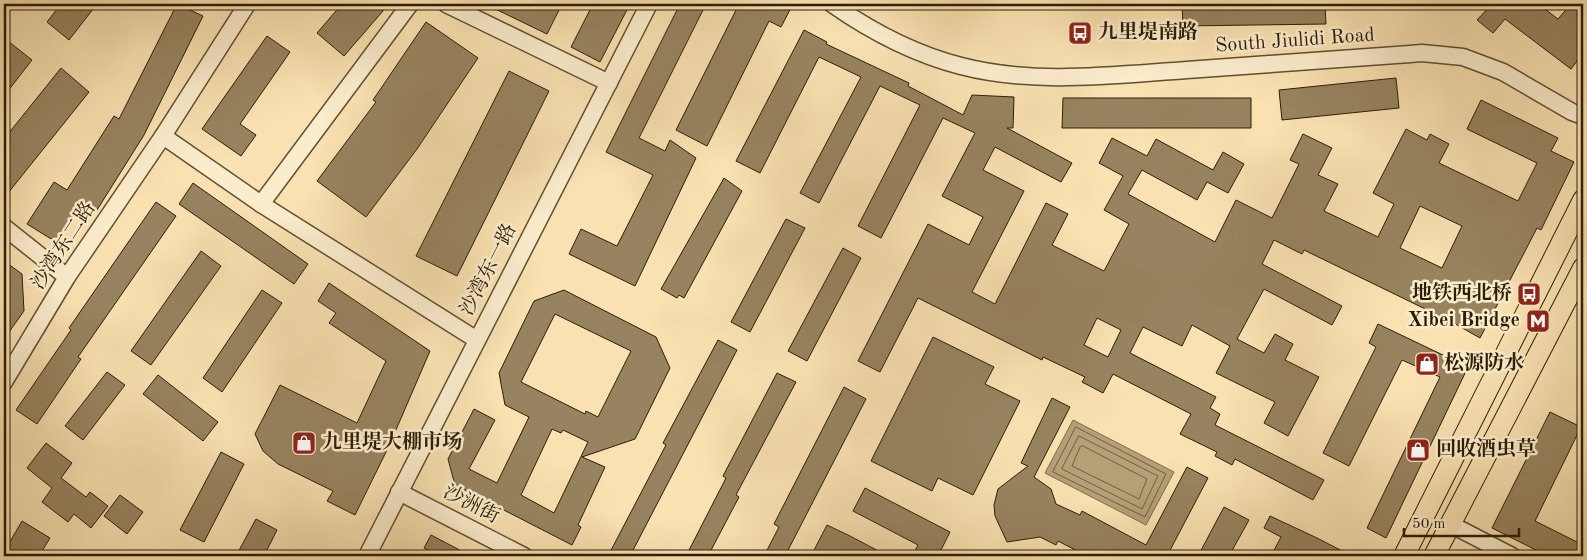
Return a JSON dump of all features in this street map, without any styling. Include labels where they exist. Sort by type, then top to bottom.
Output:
[{"type":"main road","points":[[1404,556],[1583,200]]},
{"type":"main road","points":[[1434,556],[1583,268]]},
{"type":"street","name":"沙湾东二路","points":[[4,382],[67,277],[163,136],[246,6],[242,4]]},
{"type":"street","points":[[261,204],[410,4]]},
{"type":"street","points":[[446,4],[609,83]]},
{"type":"street","name":"沙湾东一路","points":[[366,556],[649,4]]},
{"type":"street","name":"South Jiulidi Road","points":[[832,4],[855,20],[904,48],[962,66],[980,69],[1016,74],[1087,77],[1422,53],[1464,57],[1503,72],[1572,112],[1583,116]]},
{"type":"street","points":[[163,136],[261,204],[477,340]]},
{"type":"street","points":[[4,227],[67,277]]},
{"type":"street","name":"沙洲街","points":[[400,492],[524,556]]},
{"type":"street","points":[[1450,524],[1512,556]]},
{"type":"water","points":[[1073,420],[1174,472],[1146,525],[1045,473]]},
{"type":"building","points":[[61,4],[97,4],[69,40],[47,22]]},
{"type":"building","points":[[177,4],[203,16],[144,135],[97,210],[82,201],[56,242],[27,224],[54,182],[67,190],[114,116],[119,119]]},
{"type":"building","points":[[342,4],[389,4],[344,56],[317,33]]},
{"type":"building","points":[[485,4],[562,4],[547,34]]},
{"type":"building","points":[[593,4],[630,4],[600,62],[571,47]]},
{"type":"building","points":[[680,4],[706,4],[639,138],[665,151],[670,140],[696,158],[635,286],[569,254],[581,229],[617,246],[653,175],[606,152]]},
{"type":"building","points":[[739,4],[793,4],[781,27],[769,21],[707,146],[676,130]]},
{"type":"building","points":[[1182,4],[1325,4],[1326,24],[1183,26]]},
{"type":"building","points":[[1492,4],[1538,4],[1558,19],[1571,4],[1583,4],[1583,53],[1571,69],[1505,19],[1493,33],[1477,20]]},
{"type":"building","points":[[426,22],[478,58],[417,149],[366,217],[317,181],[376,102],[373,100]]},
{"type":"building","points":[[804,30],[827,42],[826,44],[909,83],[908,86],[963,115],[972,95],[1014,97],[1013,128],[1007,128],[1072,163],[1061,182],[995,147],[983,170],[1024,191],[972,292],[995,304],[1046,203],[1068,214],[1052,245],[1104,271],[1129,224],[1104,210],[1123,176],[1099,163],[1112,138],[1147,156],[1156,139],[1213,170],[1223,152],[1244,164],[1228,193],[1207,182],[1197,200],[1142,170],[1128,194],[1215,242],[1236,200],[1272,218],[1299,164],[1290,160],[1303,134],[1332,148],[1318,175],[1338,184],[1324,211],[1378,237],[1394,204],[1373,193],[1406,129],[1427,140],[1430,134],[1449,144],[1439,163],[1518,201],[1537,163],[1467,129],[1481,100],[1558,138],[1551,151],[1574,162],[1541,230],[1537,228],[1480,338],[1450,321],[1304,250],[1302,254],[1274,240],[1262,264],[1342,306],[1332,325],[1264,289],[1237,339],[1264,353],[1275,334],[1293,344],[1285,360],[1319,377],[1288,436],[1264,423],[1275,402],[1216,373],[1230,346],[1192,325],[1182,346],[1143,327],[1130,353],[1216,397],[1210,408],[1220,414],[1215,425],[1324,480],[1313,500],[1235,459],[1232,465],[1215,456],[1217,452],[1180,434],[1191,414],[1113,374],[1103,393],[1082,382],[1085,377],[1043,357],[1042,360],[918,298],[880,372],[858,361],[928,224],[969,245],[983,217],[942,196],[975,133],[943,118],[881,238],[858,226],[920,105],[880,86],[819,203],[800,193],[861,77],[819,57],[760,173],[736,161]],"holes":[[[1420,206],[1462,226],[1442,268],[1400,248]],[[1097,318],[1121,330],[1108,357],[1084,345]]]},
{"type":"building","points":[[267,36],[290,52],[240,124],[256,135],[241,156],[202,129]]},
{"type":"building","points":[[4,38],[32,60],[4,96]]},
{"type":"building","points":[[61,68],[89,92],[4,198],[4,139]]},
{"type":"building","points":[[509,71],[549,91],[457,276],[416,256]]},
{"type":"building","points":[[1396,78],[1399,108],[1282,120],[1279,90]]},
{"type":"building","points":[[1063,98],[1251,98],[1251,128],[1062,128]]},
{"type":"building","points":[[724,178],[742,191],[684,298],[679,295],[677,298],[661,289]]},
{"type":"building","points":[[193,183],[308,264],[294,284],[179,204]]},
{"type":"building","points":[[156,202],[176,216],[78,357],[81,359],[37,424],[16,410],[71,330],[69,328]]},
{"type":"building","points":[[786,219],[805,228],[750,332],[731,322]]},
{"type":"building","points":[[843,248],[861,258],[807,361],[788,351]]},
{"type":"building","points":[[201,251],[221,266],[151,365],[131,351]]},
{"type":"building","points":[[4,261],[22,274],[24,311],[4,339]]},
{"type":"building","points":[[329,283],[430,351],[389,446],[355,515],[327,501],[333,491],[278,464],[263,451],[255,434],[280,385],[357,423],[386,361],[329,323],[336,313],[318,301]]},
{"type":"building","points":[[262,290],[282,303],[222,392],[203,378]]},
{"type":"building","points":[[564,290],[656,337],[670,368],[635,439],[582,457],[605,467],[578,525],[581,527],[572,545],[455,485],[448,459],[474,409],[495,420],[469,469],[497,483],[529,417],[505,405],[499,373],[534,301]],"holes":[[[555,314],[631,351],[598,417],[586,411],[585,414],[521,382]],[[552,429],[561,433],[563,430],[588,442],[554,513],[521,495]]]},
{"type":"building","points":[[1378,324],[1468,367],[1386,538],[1367,528],[1440,377],[1402,360],[1349,466],[1323,453],[1376,347],[1369,343]]},
{"type":"building","points":[[933,337],[994,367],[985,384],[1020,401],[973,495],[938,478],[932,491],[871,461]]},
{"type":"building","points":[[718,340],[737,350],[630,556],[608,556],[666,445],[663,443]]},
{"type":"building","points":[[107,372],[125,385],[83,440],[65,426]]},
{"type":"building","points":[[777,373],[796,382],[736,495],[739,497],[708,556],[686,556],[726,478],[723,476]]},
{"type":"building","points":[[158,375],[218,422],[203,441],[143,394]]},
{"type":"building","points":[[844,387],[866,399],[785,556],[764,556],[779,527],[774,524]]},
{"type":"building","points":[[1052,398],[1070,407],[1034,477],[1051,489],[1056,504],[1080,515],[1082,511],[1146,545],[1187,467],[1208,478],[1167,556],[1087,556],[1058,541],[1056,545],[1040,537],[1007,542],[995,516],[994,505],[998,489],[1028,466],[1021,463]]},
{"type":"building","points":[[1550,412],[1581,427],[1535,521],[1583,545],[1583,556],[1548,556],[1492,528]]},
{"type":"building","points":[[46,443],[72,463],[61,478],[86,497],[90,492],[108,506],[91,528],[74,514],[68,522],[42,502],[52,488],[27,468]]},
{"type":"building","points":[[221,452],[244,464],[204,542],[180,530]]},
{"type":"building","points":[[865,488],[950,532],[938,556],[912,556],[918,545],[853,511]]},
{"type":"building","points":[[120,495],[143,512],[127,534],[104,516]]},
{"type":"building","points":[[1224,507],[1249,520],[1229,556],[1198,556]]},
{"type":"building","points":[[1270,516],[1352,556],[1271,556],[1281,537],[1264,528]]},
{"type":"building","points":[[256,519],[277,530],[264,556],[236,556]]},
{"type":"building","points":[[22,521],[50,538],[39,556],[4,556],[4,552]]},
{"type":"building","points":[[827,525],[850,536],[888,556],[811,556]]},
{"type":"building","points":[[431,535],[471,556],[440,556],[424,548]]},
{"type":"place","name":"九里堤南路","points":[[1080,33]]},
{"type":"place","name":"地铁西北桥","points":[[1529,294]]},
{"type":"place","name":"Xibei Bridge","points":[[1538,321]]},
{"type":"place","name":"松源防水","points":[[1427,364]]},
{"type":"place","name":"九里堤大棚市场","points":[[304,443]]},
{"type":"place","name":"回收酒虫草","points":[[1418,450]]}]
